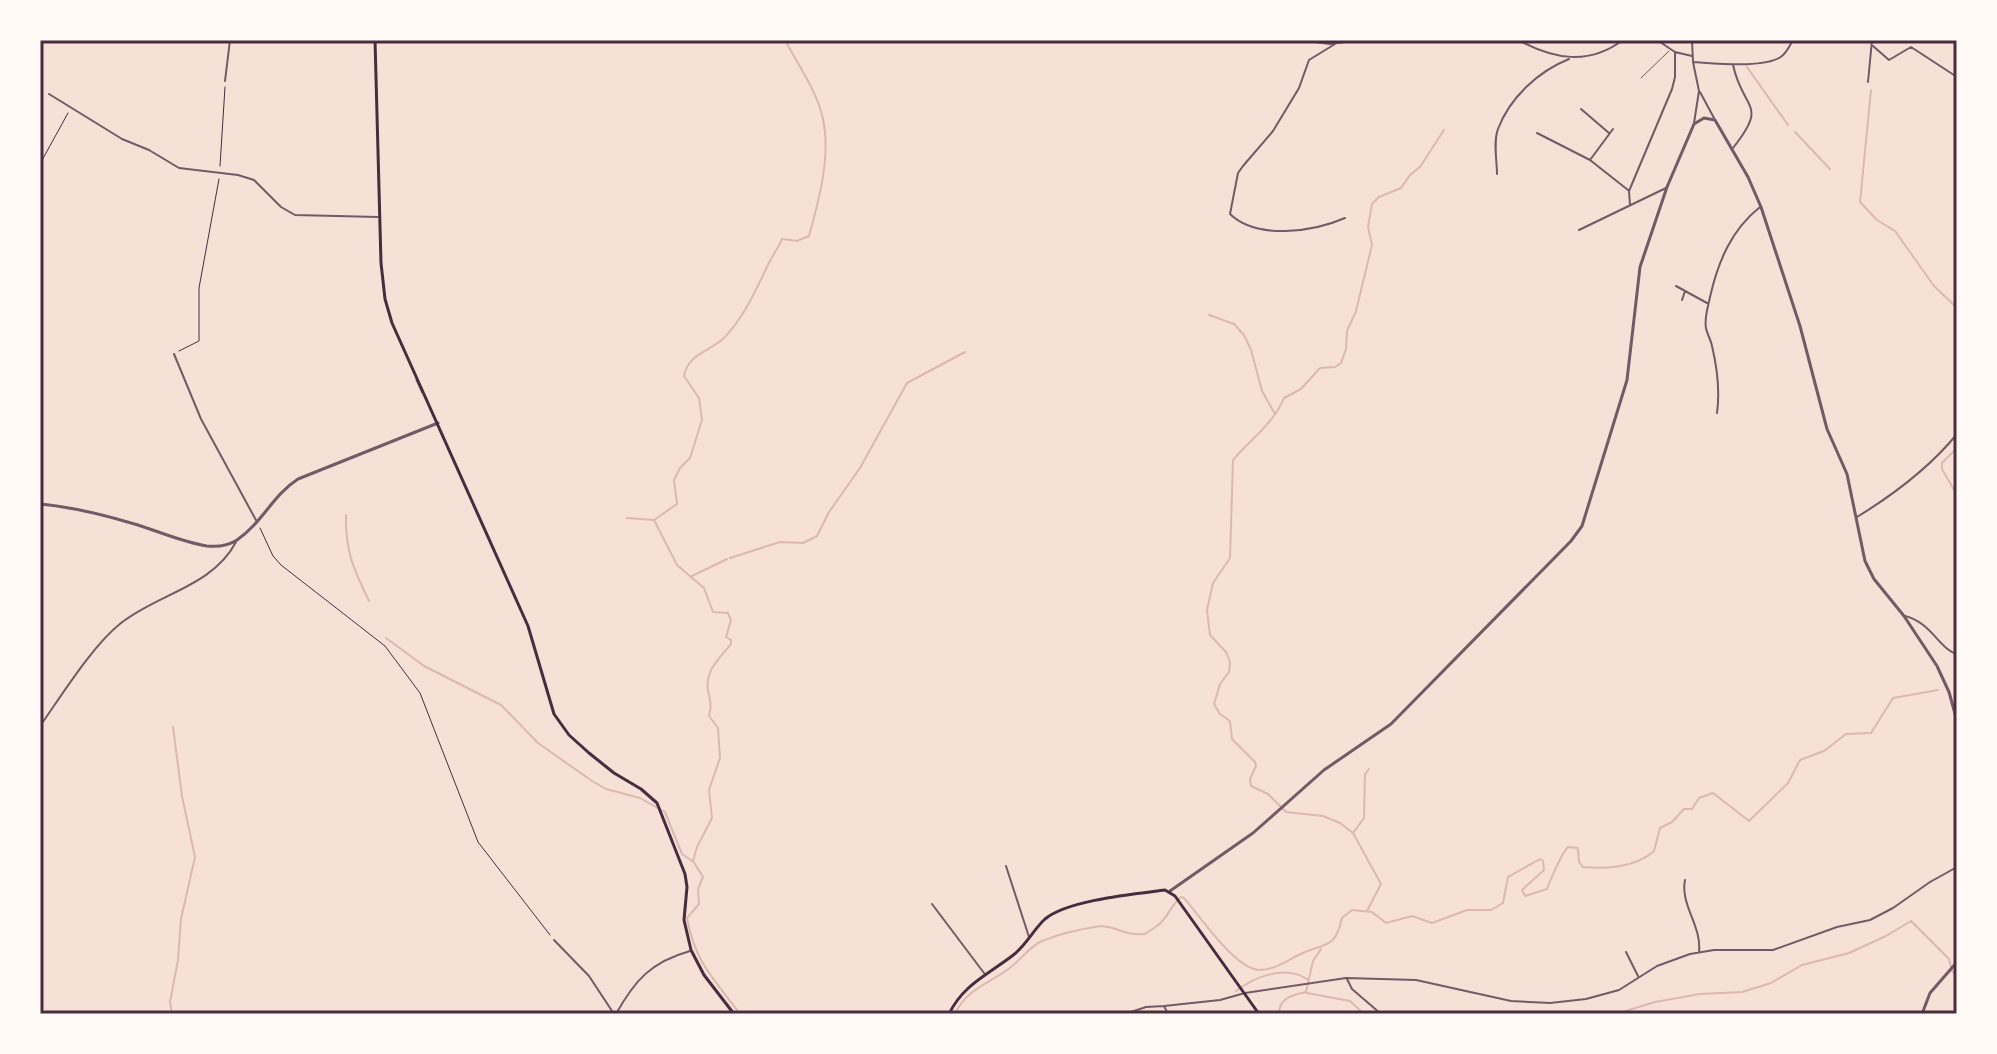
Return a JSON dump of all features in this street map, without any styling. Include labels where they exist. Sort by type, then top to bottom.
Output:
[{"type":"main road","points":[[375,40],[379,217],[385,299],[392,323],[528,626],[554,714],[582,747],[655,800],[685,874],[684,920],[691,950],[704,975],[734,1014]]},
{"type":"main road","points":[[949,1014],[961,994],[984,973],[1013,955],[1047,918],[1063,908],[1170,891],[1259,1014]]},
{"type":"street","points":[[225,81],[230,40]]},
{"type":"street","points":[[1299,40],[1335,44],[1360,40]]},
{"type":"street","points":[[1518,40],[1550,55],[1569,59]]},
{"type":"street","points":[[1497,174],[1498,128],[1522,91],[1540,73],[1569,59],[1594,55],[1623,40]]},
{"type":"street","points":[[1657,40],[1675,52],[1692,56]]},
{"type":"street","points":[[1692,40],[1699,91],[1733,148],[1774,243],[1827,429],[1847,474],[1862,554],[1868,568],[1937,666],[1957,721]]},
{"type":"street","points":[[1693,62],[1733,64],[1777,59],[1793,40]]},
{"type":"street","points":[[1868,82],[1872,40]]},
{"type":"street","points":[[1335,44],[1309,60],[1299,88],[1273,131],[1238,173],[1230,214],[1239,222],[1263,231],[1327,226],[1345,218]]},
{"type":"street","points":[[1873,46],[1888,60],[1911,47],[1957,77]]},
{"type":"street","points":[[1630,205],[1629,191],[1675,77],[1675,52]]},
{"type":"street","points":[[1733,64],[1753,118],[1733,148]]},
{"type":"street","points":[[1170,891],[1253,833],[1324,770],[1391,724],[1571,541],[1582,526],[1627,380],[1640,267],[1667,187],[1694,124],[1699,91]]},
{"type":"street","points":[[49,94],[122,139],[149,150],[179,168],[254,180],[281,207],[295,215],[379,217]]},
{"type":"street","points":[[1581,109],[1610,133]]},
{"type":"street","points":[[1694,124],[1704,118],[1715,120]]},
{"type":"street","points":[[1590,160],[1613,129]]},
{"type":"street","points":[[1537,133],[1590,160],[1629,191]]},
{"type":"street","points":[[1579,230],[1667,187]]},
{"type":"street","points":[[1717,413],[1718,390],[1713,349],[1705,324],[1708,304],[1719,263],[1729,243],[1748,217],[1761,207]]},
{"type":"street","points":[[1676,286],[1708,304]]},
{"type":"street","points":[[1682,300],[1686,290]]},
{"type":"street","points":[[174,354],[201,419],[257,523]]},
{"type":"street","points":[[40,504],[70,507],[130,522],[205,546],[226,545],[257,523],[283,490],[298,479],[438,423]]},
{"type":"street","points":[[1856,518],[1917,474],[1957,434]]},
{"type":"street","points":[[40,726],[104,639],[122,622],[206,577],[221,564],[237,540]]},
{"type":"street","points":[[1904,616],[1927,627],[1949,651],[1957,654]]},
{"type":"street","points":[[1006,866],[1029,939]]},
{"type":"street","points":[[1125,1014],[1346,978],[1416,980],[1511,1001],[1550,1003],[1586,999],[1619,990],[1657,966],[1698,953],[1773,950],[1837,927],[1870,920],[1957,867]]},
{"type":"street","points":[[1685,880],[1685,897],[1700,937],[1698,953]]},
{"type":"street","points":[[932,904],[984,973]]},
{"type":"street","points":[[554,940],[589,976],[615,1014],[640,977],[670,956],[691,950]]},
{"type":"street","points":[[1626,952],[1638,978]]},
{"type":"street","points":[[1922,1014],[1930,993],[1957,962]]},
{"type":"street","points":[[1346,978],[1352,989],[1381,1014]]},
{"type":"street","points":[[1164,1006],[1168,1014]]},
{"type":"lane","points":[[1641,78],[1670,49]]},
{"type":"path","points":[[174,354],[199,341],[199,288],[219,172],[225,81]]},
{"type":"path","points":[[40,164],[71,107]]},
{"type":"path","points":[[257,523],[281,565],[385,646],[420,693],[478,842],[554,940]]},
{"type":"waterway","points":[[740,1014],[701,959],[687,918],[699,904],[698,889],[703,877],[693,861],[712,818],[709,790],[720,758],[718,728],[709,716],[709,676],[731,644],[726,637],[731,620],[728,613],[713,612],[704,588],[677,565],[654,520],[677,504],[674,480],[690,458],[702,420],[699,398],[684,376],[686,369],[694,358],[724,338],[737,322],[782,239],[797,241],[809,236],[813,222],[825,163],[823,119],[812,88],[785,40]]},
{"type":"waterway","points":[[1747,67],[1788,125]]},
{"type":"waterway","points":[[1871,90],[1860,202],[1877,220],[1895,231],[1934,286],[1957,308]]},
{"type":"waterway","points":[[1367,911],[1381,884],[1353,833],[1323,816],[1286,812],[1268,794],[1251,786],[1255,762],[1232,739],[1230,721],[1220,714],[1214,704],[1220,684],[1229,672],[1230,662],[1226,652],[1210,635],[1207,610],[1213,583],[1230,558],[1233,460],[1268,423],[1284,398],[1301,389],[1320,368],[1335,367],[1341,363],[1372,245],[1368,227],[1372,204],[1379,197],[1401,188],[1420,167],[1444,130]]},
{"type":"waterway","points":[[1795,132],[1830,169]]},
{"type":"waterway","points":[[1209,315],[1234,324],[1244,335],[1262,391],[1275,414]]},
{"type":"waterway","points":[[730,558],[780,542],[803,543],[817,536],[829,512],[860,468],[907,383],[965,352]]},
{"type":"waterway","points":[[1957,448],[1942,463],[1942,469],[1957,495]]},
{"type":"waterway","points":[[346,515],[352,560],[369,601]]},
{"type":"waterway","points":[[627,518],[654,520]]},
{"type":"waterway","points":[[692,576],[727,559]]},
{"type":"waterway","points":[[386,638],[424,666],[501,705],[538,743],[592,781],[606,789],[640,798],[665,812],[682,854],[692,861]]},
{"type":"waterway","points":[[955,1014],[973,992],[1011,967],[1040,942],[1101,926],[1145,934],[1160,923],[1181,897],[1229,952],[1239,961],[1259,970],[1278,966],[1331,942],[1342,918],[1352,910],[1372,912],[1386,923],[1412,916],[1432,923],[1467,910],[1491,910],[1503,903],[1508,877],[1540,859],[1544,870],[1522,890],[1525,896],[1547,889],[1568,847],[1578,848],[1579,862],[1583,867],[1620,866],[1646,857],[1654,851],[1660,828],[1672,822],[1684,809],[1692,809],[1699,798],[1713,793],[1749,821],[1788,783],[1800,760],[1824,751],[1846,734],[1871,733],[1893,698],[1938,690]]},
{"type":"waterway","points":[[172,1014],[170,1002],[178,960],[181,919],[195,857],[182,796],[173,727]]},
{"type":"waterway","points":[[1353,833],[1364,818],[1365,774],[1369,769]]},
{"type":"waterway","points":[[1616,1014],[1655,1002],[1700,994],[1742,992],[1771,983],[1802,965],[1849,953],[1911,921],[1949,959],[1957,976]]},
{"type":"waterway","points":[[1279,1014],[1284,1001],[1306,992],[1313,961],[1321,949]]},
{"type":"waterway","points":[[1236,991],[1271,974],[1289,973],[1307,979]]},
{"type":"waterway","points":[[1307,993],[1350,1001],[1364,1014]]}]
